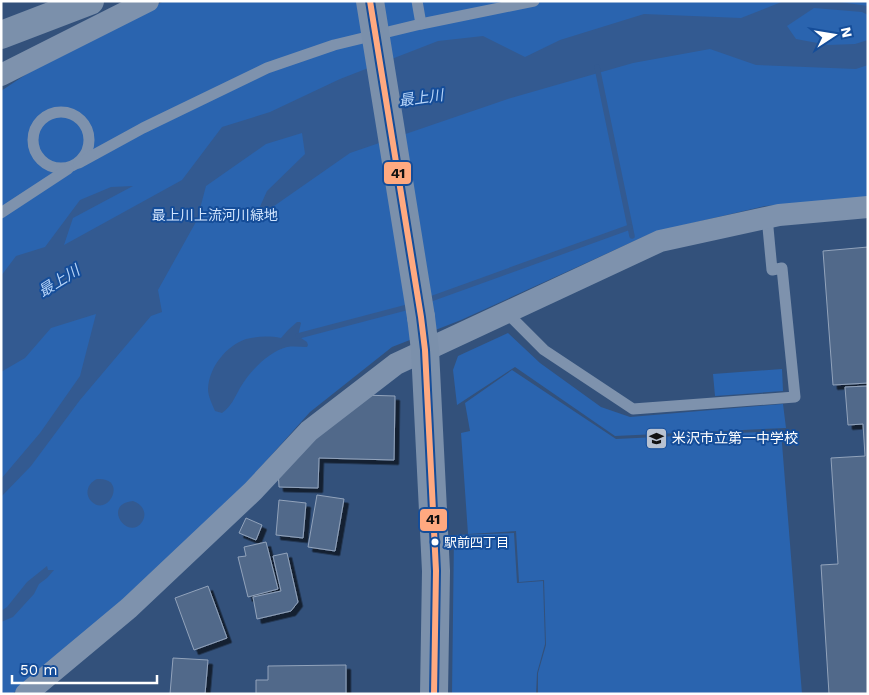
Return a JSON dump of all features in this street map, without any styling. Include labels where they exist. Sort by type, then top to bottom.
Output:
[{"type":"main road","points":[[4,36],[90,1]]},
{"type":"main road","points":[[370,1],[426,350],[436,571],[434,694]]},
{"type":"street","points":[[1,75],[148,1]]},
{"type":"street","points":[[26,694],[129,608],[253,491],[309,431],[396,364],[660,241],[778,215],[868,208]]},
{"type":"lane","points":[[417,1],[421,24]]},
{"type":"lane","points":[[1,214],[75,165],[143,128],[267,68],[334,45],[421,24],[534,1]]},
{"type":"lane","points":[[60,112],[77,116],[83,122],[88,130],[89,148],[85,156],[75,165],[63,169],[54,168],[39,158],[33,142],[34,133],[43,118],[60,112]]},
{"type":"lane","points":[[507,313],[544,350],[633,409],[794,397],[782,268],[772,270],[767,217]]},
{"type":"green space","name":"最上川上流河川緑地","points":[[164,1],[868,1],[868,198],[765,206],[654,232],[461,320],[392,347],[310,412],[241,489],[124,604],[12,694],[1,694],[1,91],[46,61]]},
{"type":"green space","points":[[508,333],[540,363],[601,407],[630,417],[783,404],[786,428],[615,436],[515,367],[457,405],[453,370],[458,356]]},
{"type":"green space","points":[[782,369],[783,391],[715,396],[713,374]]},
{"type":"green space","points":[[512,370],[616,439],[781,431],[802,694],[538,694],[538,673],[546,645],[544,580],[519,582],[516,531],[468,534],[461,433],[470,431],[465,403]]},
{"type":"green space","points":[[514,533],[517,583],[543,581],[545,644],[537,673],[536,694],[452,694],[454,535]]},
{"type":"water","name":"最上川","points":[[784,1],[833,1],[868,6],[868,15],[862,12],[814,8],[787,26],[796,39],[828,45],[855,44],[868,40],[868,65],[856,69],[756,65],[710,49],[633,63],[511,98],[350,153],[254,220],[267,191],[305,154],[302,133],[266,144],[206,186],[197,220],[158,290],[162,312],[151,316],[80,400],[31,466],[1,497],[1,479],[40,433],[80,376],[96,314],[51,328],[25,358],[1,372],[1,276],[16,256],[45,247],[80,200],[111,187],[133,186],[73,218],[64,245],[182,180],[222,127],[270,112],[340,79],[438,41],[483,36],[525,57],[560,40],[644,14],[741,18]]},
{"type":"water","points":[[297,322],[301,323],[298,336],[307,342],[307,347],[287,347],[273,353],[249,375],[228,408],[222,413],[215,411],[210,400],[209,381],[215,365],[225,352],[246,339],[255,337],[281,338]]},
{"type":"water","points":[[97,479],[107,480],[112,484],[114,490],[109,501],[104,505],[97,505],[91,501],[87,492],[89,486]]},
{"type":"water","points":[[133,501],[143,509],[144,519],[136,527],[130,528],[120,520],[118,514],[119,508]]},
{"type":"water","points":[[47,566],[48,570],[54,570],[39,584],[34,594],[13,617],[1,622],[1,611],[7,607],[27,582]]},
{"type":"building","points":[[868,247],[868,383],[833,385],[823,251]]},
{"type":"building","points":[[868,386],[868,694],[829,694],[821,565],[838,564],[831,458],[865,456],[863,424],[848,425],[845,387]]},
{"type":"building","points":[[362,395],[395,396],[394,460],[319,458],[318,488],[279,487],[278,468]]},
{"type":"building","points":[[317,495],[344,499],[335,551],[308,547]]},
{"type":"building","points":[[279,500],[306,503],[303,538],[276,535]]},
{"type":"building","points":[[246,518],[262,525],[256,540],[239,533]]},
{"type":"building","points":[[266,542],[278,589],[248,597],[238,557],[246,556],[244,547]]},
{"type":"building","points":[[287,553],[298,602],[291,611],[257,619],[253,597],[281,591],[273,556]]},
{"type":"building","points":[[208,586],[227,638],[194,650],[175,598]]},
{"type":"building","points":[[173,658],[208,660],[205,694],[170,694]]},
{"type":"building","points":[[346,665],[346,694],[256,694],[256,680],[268,680],[268,666]]},
{"type":"waterway","points":[[597,67],[632,236]]},
{"type":"waterway","points":[[425,301],[630,227]]},
{"type":"waterway","points":[[298,336],[412,306]]},
{"type":"transit line","name":"41","points":[[370,1],[425,350],[436,571],[434,694]]},
{"type":"place","name":"米沢市立第一中学校","points":[[656,438]]},
{"type":"place","name":"駅前四丁目","points":[[435,542]]}]
